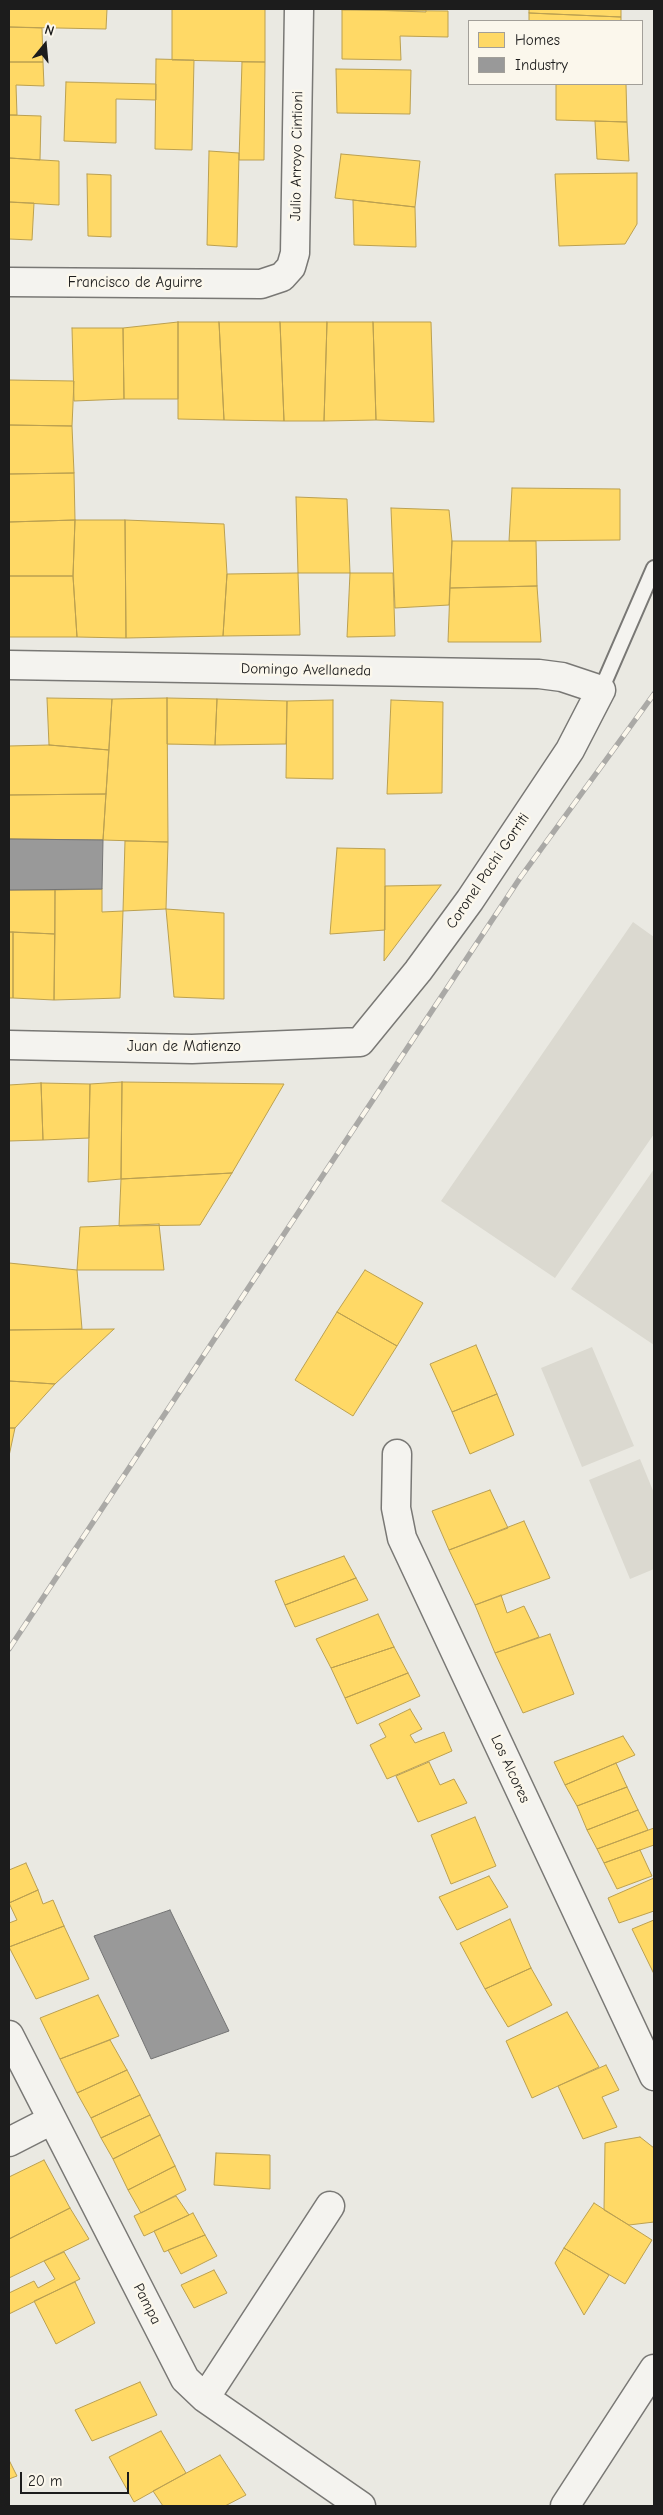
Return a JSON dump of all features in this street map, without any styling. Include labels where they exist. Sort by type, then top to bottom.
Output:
[{"type":"street","name":"Julio Arroyo Cintioni","points":[[262,284],[282,277],[291,267],[295,254],[300,9]]},
{"type":"street","name":"Francisco de Aguirre","points":[[9,282],[262,284]]},
{"type":"street","name":"Domingo Avellaneda","points":[[9,664],[539,674],[562,677],[601,690]]},
{"type":"street","name":"Coronel Pachi Gorriti","points":[[360,1042],[418,971],[470,900],[570,750],[601,690]]},
{"type":"street","name":"Juan de Matienzo","points":[[9,1045],[192,1048],[360,1042]]},
{"type":"street","name":"Los Alcores","points":[[397,1454],[396,1508],[402,1538],[654,2076]]},
{"type":"street","name":"Pampa","points":[[9,2036],[185,2379],[205,2398],[361,2506]]},
{"type":"street","points":[[9,2142],[52,2120]]},
{"type":"street","points":[[205,2398],[330,2206]]},
{"type":"street","points":[[565,2506],[654,2369]]},
{"type":"lane","points":[[601,690],[654,568]]},
{"type":"shaded area","points":[[633,922],[654,937],[654,1134],[555,1278],[441,1201]]},
{"type":"shaded area","points":[[654,1169],[654,1345],[571,1289]]},
{"type":"shaded area","points":[[592,1347],[634,1446],[582,1467],[541,1368]]},
{"type":"shaded area","points":[[640,1459],[654,1493],[654,1569],[630,1579],[589,1480]]},
{"type":"building: Homes","points":[[9,9],[107,9],[106,29],[9,27]]},
{"type":"building: Homes","points":[[172,9],[265,9],[265,62],[172,60]]},
{"type":"building: Homes","points":[[342,9],[426,9],[426,12]]},
{"type":"building: Homes","points":[[529,9],[621,9],[621,17],[529,13]]},
{"type":"building: Homes","points":[[342,10],[448,11],[448,37],[400,36],[401,60],[342,59]]},
{"type":"building: Homes","points":[[529,13],[621,17],[621,20],[529,20]]},
{"type":"building: Homes","points":[[9,27],[42,28],[43,62],[9,62]]},
{"type":"building: Homes","points":[[156,59],[194,60],[192,150],[155,149]]},
{"type":"building: Homes","points":[[9,62],[43,62],[44,86],[16,85],[17,115],[9,115]]},
{"type":"building: Homes","points":[[242,62],[265,62],[264,160],[239,160]]},
{"type":"building: Homes","points":[[336,69],[411,70],[410,114],[337,113]]},
{"type":"building: Homes","points":[[66,82],[156,84],[156,100],[116,99],[116,143],[64,141]]},
{"type":"building: Homes","points":[[556,85],[626,85],[627,122],[556,120]]},
{"type":"building: Homes","points":[[9,115],[41,116],[40,160],[9,158]]},
{"type":"building: Homes","points":[[595,121],[627,122],[629,161],[597,159]]},
{"type":"building: Homes","points":[[209,151],[239,153],[237,247],[207,245]]},
{"type":"building: Homes","points":[[341,154],[420,161],[415,207],[335,198]]},
{"type":"building: Homes","points":[[9,158],[59,161],[59,205],[9,202]]},
{"type":"building: Homes","points":[[637,173],[637,224],[625,244],[559,246],[555,174]]},
{"type":"building: Homes","points":[[87,174],[111,175],[111,237],[88,236]]},
{"type":"building: Homes","points":[[353,200],[415,207],[416,247],[354,245]]},
{"type":"building: Homes","points":[[9,202],[34,203],[32,240],[9,239]]},
{"type":"building: Homes","points":[[178,322],[219,322],[224,420],[178,419]]},
{"type":"building: Homes","points":[[178,322],[178,399],[124,399],[123,328]]},
{"type":"building: Homes","points":[[219,322],[280,322],[284,421],[224,420]]},
{"type":"building: Homes","points":[[280,322],[327,322],[324,421],[284,421]]},
{"type":"building: Homes","points":[[327,322],[373,322],[376,420],[324,421]]},
{"type":"building: Homes","points":[[373,322],[431,322],[434,422],[376,420]]},
{"type":"building: Homes","points":[[72,328],[123,328],[124,399],[74,401]]},
{"type":"building: Homes","points":[[9,380],[74,381],[72,426],[9,425]]},
{"type":"building: Homes","points":[[9,425],[72,426],[74,473],[9,474]]},
{"type":"building: Homes","points":[[74,473],[75,520],[9,522],[9,474]]},
{"type":"building: Homes","points":[[512,488],[620,489],[620,540],[509,541]]},
{"type":"building: Homes","points":[[296,497],[347,499],[350,573],[298,573]]},
{"type":"building: Homes","points":[[391,508],[449,510],[452,541],[449,605],[395,608]]},
{"type":"building: Homes","points":[[75,520],[73,576],[9,576],[9,522]]},
{"type":"building: Homes","points":[[75,520],[125,520],[126,638],[77,637],[73,576]]},
{"type":"building: Homes","points":[[125,520],[224,524],[227,574],[223,636],[126,638]]},
{"type":"building: Homes","points":[[452,541],[536,541],[537,586],[450,588]]},
{"type":"building: Homes","points":[[298,573],[300,635],[223,636],[227,574]]},
{"type":"building: Homes","points":[[350,573],[393,573],[395,636],[347,637]]},
{"type":"building: Homes","points":[[9,576],[73,576],[77,637],[9,637]]},
{"type":"building: Homes","points":[[537,586],[541,642],[448,642],[450,588]]},
{"type":"building: Homes","points":[[47,698],[112,699],[109,750],[49,745]]},
{"type":"building: Homes","points":[[167,698],[217,699],[215,745],[167,744]]},
{"type":"building: Homes","points":[[167,698],[168,842],[103,840],[112,699]]},
{"type":"building: Homes","points":[[217,699],[287,701],[286,744],[215,745]]},
{"type":"building: Homes","points":[[333,700],[333,779],[286,778],[287,701]]},
{"type":"building: Homes","points":[[391,700],[443,702],[442,793],[387,794]]},
{"type":"building: Homes","points":[[49,745],[109,750],[106,794],[9,795],[9,746]]},
{"type":"building: Homes","points":[[106,794],[103,840],[9,839],[9,795]]},
{"type":"building: Homes","points":[[125,841],[168,842],[166,909],[123,911]]},
{"type":"building: Homes","points":[[337,848],[385,849],[385,930],[330,934]]},
{"type":"building: Homes","points":[[441,885],[384,961],[385,886]]},
{"type":"building: Homes","points":[[102,889],[102,912],[123,911],[120,998],[54,1000],[55,890]]},
{"type":"building: Homes","points":[[9,890],[55,890],[55,934],[9,932]]},
{"type":"building: Homes","points":[[166,909],[224,913],[224,999],[174,997]]},
{"type":"building: Homes","points":[[9,932],[13,932],[13,998],[9,998]]},
{"type":"building: Homes","points":[[13,932],[55,934],[54,1000],[13,998]]},
{"type":"building: Homes","points":[[122,1082],[121,1179],[88,1182],[90,1084]]},
{"type":"building: Homes","points":[[122,1082],[284,1084],[232,1173],[121,1179]]},
{"type":"building: Homes","points":[[41,1083],[43,1140],[9,1141],[9,1085]]},
{"type":"building: Homes","points":[[41,1083],[90,1084],[89,1138],[43,1140]]},
{"type":"building: Homes","points":[[232,1173],[200,1225],[119,1226],[121,1179]]},
{"type":"building: Homes","points":[[159,1224],[164,1270],[77,1270],[80,1227]]},
{"type":"building: Homes","points":[[9,1263],[77,1270],[82,1329],[9,1330]]},
{"type":"building: Homes","points":[[365,1270],[423,1303],[397,1346],[337,1312]]},
{"type":"building: Homes","points":[[337,1312],[397,1346],[353,1416],[295,1380]]},
{"type":"building: Homes","points":[[114,1329],[55,1384],[9,1381],[9,1330]]},
{"type":"building: Homes","points":[[476,1345],[497,1394],[452,1412],[430,1364]]},
{"type":"building: Homes","points":[[9,1381],[55,1384],[15,1428],[9,1428]]},
{"type":"building: Homes","points":[[497,1394],[514,1435],[470,1454],[452,1412]]},
{"type":"building: Homes","points":[[9,1428],[15,1428],[9,1456]]},
{"type":"building: Homes","points":[[490,1490],[508,1528],[449,1550],[432,1511]]},
{"type":"building: Homes","points":[[524,1521],[550,1578],[475,1605],[449,1550]]},
{"type":"building: Homes","points":[[344,1556],[356,1578],[285,1605],[275,1581]]},
{"type":"building: Homes","points":[[356,1578],[368,1600],[295,1627],[285,1605]]},
{"type":"building: Homes","points":[[501,1595],[507,1613],[524,1606],[539,1637],[495,1653],[475,1605]]},
{"type":"building: Homes","points":[[378,1614],[394,1647],[331,1668],[316,1639]]},
{"type":"building: Homes","points":[[550,1634],[574,1694],[523,1713],[495,1653]]},
{"type":"building: Homes","points":[[394,1647],[408,1673],[345,1698],[331,1668]]},
{"type":"building: Homes","points":[[408,1673],[420,1696],[357,1724],[345,1698]]},
{"type":"building: Homes","points":[[410,1709],[422,1729],[410,1735],[415,1743],[444,1732],[452,1751],[387,1779],[370,1745],[386,1737],[379,1724]]},
{"type":"building: Homes","points":[[623,1736],[635,1755],[565,1785],[554,1762]]},
{"type":"building: Homes","points":[[429,1762],[440,1785],[454,1779],[467,1803],[418,1822],[396,1776]]},
{"type":"building: Homes","points":[[616,1763],[627,1787],[577,1806],[565,1785]]},
{"type":"building: Homes","points":[[627,1787],[638,1810],[587,1830],[577,1806]]},
{"type":"building: Homes","points":[[638,1810],[648,1830],[597,1849],[587,1830]]},
{"type":"building: Homes","points":[[475,1817],[496,1866],[451,1884],[431,1835]]},
{"type":"building: Homes","points":[[654,1828],[654,1845],[604,1863],[597,1849]]},
{"type":"building: Homes","points":[[640,1850],[652,1876],[617,1889],[604,1863]]},
{"type":"building: Homes","points":[[26,1863],[38,1890],[9,1903],[9,1870]]},
{"type":"building: Homes","points":[[489,1876],[508,1907],[457,1930],[439,1897]]},
{"type":"building: Homes","points":[[654,1878],[654,1911],[619,1923],[608,1898]]},
{"type":"building: Homes","points":[[38,1890],[43,1904],[53,1900],[64,1926],[9,1947],[9,1923],[17,1920],[9,1903]]},
{"type":"building: Homes","points":[[510,1919],[531,1968],[485,1989],[460,1943]]},
{"type":"building: Homes","points":[[654,1920],[654,1974],[632,1929]]},
{"type":"building: Homes","points":[[64,1926],[89,1979],[36,1999],[9,1947]]},
{"type":"building: Homes","points":[[531,1968],[552,2005],[508,2027],[485,1989]]},
{"type":"building: Homes","points":[[98,1995],[119,2036],[60,2059],[40,2018]]},
{"type":"building: Homes","points":[[567,2012],[599,2067],[532,2098],[506,2041]]},
{"type":"building: Homes","points":[[110,2040],[127,2070],[77,2093],[60,2059]]},
{"type":"building: Homes","points":[[606,2065],[619,2090],[602,2097],[617,2127],[583,2139],[558,2086]]},
{"type":"building: Homes","points":[[127,2070],[140,2095],[91,2118],[77,2093]]},
{"type":"building: Homes","points":[[140,2095],[150,2115],[101,2138],[91,2118]]},
{"type":"building: Homes","points":[[150,2115],[160,2135],[113,2159],[101,2138]]},
{"type":"building: Homes","points":[[160,2135],[175,2166],[128,2190],[113,2159]]},
{"type":"building: Homes","points":[[640,2137],[654,2148],[654,2222],[629,2225],[604,2210],[605,2143]]},
{"type":"building: Homes","points":[[216,2153],[270,2155],[270,2189],[214,2185]]},
{"type":"building: Homes","points":[[44,2160],[70,2208],[9,2239],[9,2177]]},
{"type":"building: Homes","points":[[175,2166],[186,2190],[141,2213],[128,2190]]},
{"type":"building: Homes","points":[[176,2196],[189,2215],[144,2236],[134,2216]]},
{"type":"building: Homes","points":[[594,2203],[652,2240],[625,2284],[564,2248]]},
{"type":"building: Homes","points":[[70,2208],[89,2239],[9,2278],[9,2239]]},
{"type":"building: Homes","points":[[193,2213],[205,2235],[164,2252],[154,2231]]},
{"type":"building: Homes","points":[[205,2235],[217,2256],[181,2274],[168,2250]]},
{"type":"building: Homes","points":[[564,2248],[609,2275],[584,2315],[555,2263]]},
{"type":"building: Homes","points":[[64,2252],[80,2279],[9,2314],[9,2293],[34,2281],[38,2288],[55,2279],[44,2261]]},
{"type":"building: Homes","points":[[214,2270],[227,2293],[194,2308],[181,2285]]},
{"type":"building: Homes","points":[[75,2282],[95,2323],[56,2344],[34,2301]]},
{"type":"building: Homes","points":[[140,2382],[157,2415],[92,2441],[75,2410]]},
{"type":"building: Homes","points":[[161,2431],[186,2473],[134,2502],[109,2457]]},
{"type":"building: Homes","points":[[220,2455],[246,2495],[225,2506],[163,2506],[153,2491]]},
{"type":"building: Homes","points":[[9,2460],[17,2476],[9,2479]]},
{"type":"building: Industry","points":[[9,839],[103,840],[102,889],[9,890]]},
{"type":"building: Industry","points":[[170,1910],[229,2031],[151,2059],[94,1936]]},
{"type":"railway","points":[[9,1649],[520,878],[654,694]]}]
